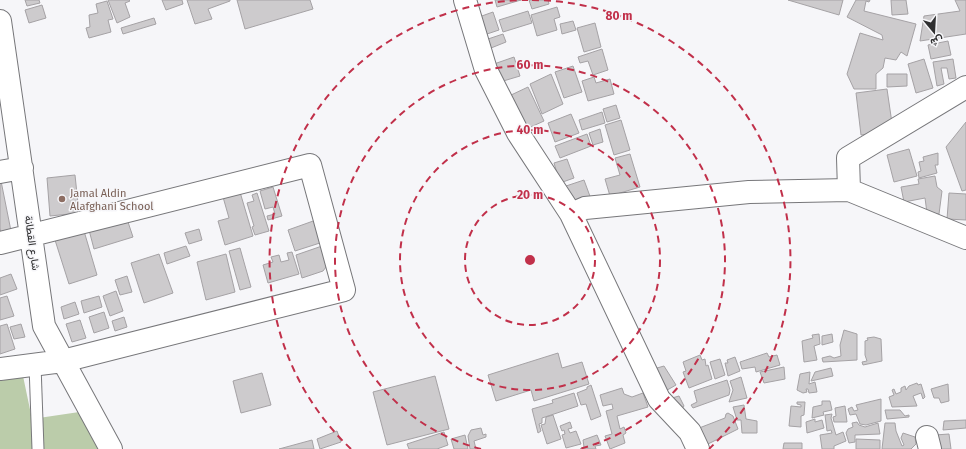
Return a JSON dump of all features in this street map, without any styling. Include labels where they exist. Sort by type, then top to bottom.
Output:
[{"type":"street","points":[[465,0],[486,70],[518,133],[571,214],[659,399],[690,432],[698,449]]},
{"type":"street","name":"شارع القطانة","points":[[0,21],[44,326],[111,449]]},
{"type":"street","points":[[849,190],[848,158],[966,87]]},
{"type":"street","points":[[0,244],[310,166],[344,290],[63,361],[0,368]]},
{"type":"street","points":[[0,172],[22,168]]},
{"type":"street","points":[[571,214],[585,208],[749,192],[849,190],[966,238]]},
{"type":"lane","points":[[35,365],[38,449]]},
{"type":"green space","points":[[23,376],[32,419],[86,411],[102,449],[0,449],[0,381]]},
{"type":"building","points":[[25,0],[39,0],[40,3],[27,6]]},
{"type":"building","points":[[108,0],[129,0],[130,1],[125,3],[130,17],[117,23]]},
{"type":"building","points":[[162,0],[182,0],[183,4],[166,10]]},
{"type":"building","points":[[187,0],[230,1],[208,9],[212,19],[195,24]]},
{"type":"building","points":[[237,0],[310,0],[313,9],[245,29]]},
{"type":"building","points":[[495,0],[521,0],[497,7]]},
{"type":"building","points":[[529,0],[548,0],[549,4],[532,9]]},
{"type":"building","points":[[788,0],[843,0],[839,15]]},
{"type":"building","points":[[856,0],[870,0],[869,2],[866,1],[864,11],[916,24],[907,56],[901,52],[896,60],[885,58],[883,68],[876,74],[876,89],[854,89],[847,74],[860,33],[883,40],[882,35],[847,17]]},
{"type":"building","points":[[891,0],[906,0],[908,14],[892,15]]},
{"type":"building","points":[[955,0],[966,0],[966,34],[920,41],[924,16],[960,11]]},
{"type":"building","points":[[107,1],[113,19],[108,20],[111,32],[89,38],[86,28],[90,27],[89,15],[98,13],[96,4]]},
{"type":"building","points":[[42,5],[46,18],[29,23],[25,10]]},
{"type":"building","points":[[557,7],[560,17],[554,19],[557,30],[537,36],[531,15]]},
{"type":"building","points":[[528,11],[532,23],[503,32],[499,20]]},
{"type":"building","points":[[493,12],[499,30],[484,35],[479,17]]},
{"type":"building","points":[[154,18],[156,24],[123,34],[121,28]]},
{"type":"building","points":[[573,21],[576,30],[562,34],[560,24]]},
{"type":"building","points":[[595,23],[601,47],[584,52],[577,28]]},
{"type":"building","points":[[503,34],[506,42],[491,48],[488,39]]},
{"type":"building","points":[[948,41],[951,55],[931,59],[928,45]]},
{"type":"building","points":[[602,49],[608,70],[593,75],[588,61],[580,63],[578,57]]},
{"type":"building","points":[[514,57],[520,76],[500,82],[494,64]]},
{"type":"building","points":[[924,59],[933,88],[916,93],[908,64]]},
{"type":"building","points":[[953,59],[956,78],[949,79],[947,68],[941,68],[944,84],[937,86],[933,62]]},
{"type":"building","points":[[573,66],[582,92],[564,98],[555,72]]},
{"type":"building","points":[[551,74],[563,104],[542,114],[530,84]]},
{"type":"building","points":[[887,74],[907,74],[907,86],[887,87]]},
{"type":"building","points":[[594,77],[596,83],[610,79],[614,94],[588,101],[582,81]]},
{"type":"building","points":[[528,87],[544,121],[524,130],[509,96]]},
{"type":"building","points":[[887,89],[893,130],[861,135],[856,93]]},
{"type":"building","points":[[616,105],[620,118],[607,122],[603,109]]},
{"type":"building","points":[[602,112],[605,123],[582,130],[579,120]]},
{"type":"building","points":[[571,114],[579,133],[555,142],[548,123]]},
{"type":"building","points":[[621,120],[630,150],[614,155],[605,125]]},
{"type":"building","points":[[966,122],[966,190],[962,191],[946,147]]},
{"type":"building","points":[[600,129],[603,142],[593,145],[589,133]]},
{"type":"building","points":[[587,134],[591,146],[560,158],[555,146]]},
{"type":"building","points":[[909,149],[917,176],[894,182],[887,155]]},
{"type":"building","points":[[938,153],[938,165],[935,165],[937,173],[919,178],[918,172],[921,171],[919,162],[924,161],[923,157]]},
{"type":"building","points":[[630,154],[640,187],[610,196],[605,179],[620,175],[615,158]]},
{"type":"building","points":[[567,159],[574,178],[560,183],[554,163]]},
{"type":"building","points":[[75,175],[79,213],[50,216],[47,178]]},
{"type":"building","points":[[0,176],[11,231],[1,233],[0,228]]},
{"type":"building","points":[[935,176],[937,187],[942,191],[939,214],[927,213],[925,198],[904,202],[901,187],[919,184],[918,179]]},
{"type":"building","points":[[584,180],[591,199],[570,206],[563,187]]},
{"type":"building","points":[[273,187],[282,216],[268,220],[267,216],[275,214],[273,207],[265,209],[260,191]]},
{"type":"building","points":[[240,192],[253,236],[225,245],[218,221],[229,218],[223,197]]},
{"type":"building","points":[[257,193],[269,231],[255,235],[252,227],[254,226],[247,203],[254,201],[252,195]]},
{"type":"building","points":[[949,193],[966,194],[966,220],[947,219]]},
{"type":"building","points":[[127,219],[133,237],[94,249],[89,230]]},
{"type":"building","points":[[316,220],[323,242],[295,251],[288,230]]},
{"type":"building","points":[[199,229],[202,240],[189,244],[185,233]]},
{"type":"building","points":[[84,231],[97,275],[69,284],[55,240]]},
{"type":"building","points":[[186,246],[190,256],[167,264],[164,253]]},
{"type":"building","points":[[322,246],[328,263],[326,267],[323,271],[302,278],[296,255]]},
{"type":"building","points":[[240,248],[251,287],[240,290],[229,251]]},
{"type":"building","points":[[292,252],[299,274],[268,283],[263,265],[273,262],[271,257],[279,255],[281,262],[289,260],[287,253]]},
{"type":"building","points":[[159,254],[173,293],[144,303],[131,263]]},
{"type":"building","points":[[226,254],[235,292],[206,300],[197,262]]},
{"type":"building","points":[[11,274],[17,289],[0,295],[0,278]]},
{"type":"building","points":[[127,276],[132,292],[120,295],[115,280]]},
{"type":"building","points":[[116,291],[123,311],[110,316],[103,296]]},
{"type":"building","points":[[7,296],[14,316],[0,320],[0,298]]},
{"type":"building","points":[[99,296],[102,307],[84,313],[81,301]]},
{"type":"building","points":[[75,302],[79,314],[64,319],[61,307]]},
{"type":"building","points":[[104,312],[109,328],[94,333],[89,317]]},
{"type":"building","points":[[124,317],[127,327],[115,331],[112,321]]},
{"type":"building","points":[[80,320],[86,338],[72,342],[66,324]]},
{"type":"building","points":[[7,324],[15,349],[0,354],[0,326]]},
{"type":"building","points":[[21,324],[25,337],[14,339],[10,327]]},
{"type":"building","points":[[844,330],[857,334],[857,360],[823,362],[822,358],[830,356],[834,358],[841,356],[840,345]]},
{"type":"building","points":[[819,334],[820,344],[814,346],[817,360],[804,362],[802,341],[813,338],[812,335]]},
{"type":"building","points":[[832,334],[833,342],[822,345],[822,336]]},
{"type":"building","points":[[874,337],[881,339],[882,361],[863,365],[862,362],[867,361],[865,355],[865,341],[868,340],[867,338]]},
{"type":"building","points":[[558,353],[562,368],[582,362],[589,384],[534,401],[531,390],[496,401],[488,375]]},
{"type":"building","points":[[767,353],[769,357],[777,355],[780,365],[756,372],[755,367],[742,369],[740,362]]},
{"type":"building","points":[[700,355],[702,360],[705,359],[706,366],[708,365],[712,379],[689,388],[683,372],[686,371],[683,362]]},
{"type":"building","points":[[735,357],[740,371],[728,376],[725,363],[728,363],[727,360]]},
{"type":"building","points":[[720,359],[725,375],[715,379],[710,362]]},
{"type":"building","points":[[664,366],[676,385],[662,393],[650,370]]},
{"type":"building","points":[[784,367],[785,379],[764,383],[760,372]]},
{"type":"building","points":[[831,368],[833,376],[811,381],[815,372]]},
{"type":"building","points":[[810,372],[809,384],[815,382],[817,392],[809,393],[808,389],[806,389],[807,392],[803,393],[797,390],[800,374]]},
{"type":"building","points":[[262,373],[271,405],[241,413],[233,381]]},
{"type":"building","points":[[435,376],[449,429],[387,445],[373,392]]},
{"type":"building","points":[[741,377],[747,398],[729,402],[733,390],[730,381]]},
{"type":"building","points":[[727,380],[730,390],[729,395],[693,408],[691,405],[697,402],[694,391]]},
{"type":"building","points":[[917,383],[918,385],[921,384],[925,397],[923,399],[921,393],[913,396],[917,406],[892,407],[889,397],[894,395],[892,390],[894,389],[896,394],[901,392],[901,388],[905,386],[906,390],[909,386]]},
{"type":"building","points":[[948,384],[949,401],[941,403],[939,398],[934,398],[931,389]]},
{"type":"building","points":[[591,385],[601,416],[591,420],[586,404],[581,405],[577,393],[587,389],[587,387]]},
{"type":"building","points":[[622,388],[624,394],[632,397],[643,393],[648,407],[617,416],[620,429],[624,427],[626,433],[623,435],[625,443],[610,449],[605,436],[612,434],[606,411],[613,409],[612,404],[603,406],[600,395]]},
{"type":"building","points":[[574,393],[578,406],[542,418],[542,423],[539,424],[541,431],[538,433],[532,409],[553,403],[552,400]]},
{"type":"building","points":[[679,396],[684,406],[679,413],[665,400]]},
{"type":"building","points":[[881,399],[881,421],[866,425],[860,424],[856,414],[850,415],[848,409],[852,407],[854,411],[858,410],[856,405]]},
{"type":"building","points":[[822,401],[830,401],[832,410],[823,412],[824,415],[812,418],[813,407],[822,405]]},
{"type":"building","points":[[797,402],[805,402],[804,415],[801,416],[801,427],[789,426],[791,406],[801,407],[801,405],[797,404]]},
{"type":"building","points":[[744,405],[746,419],[757,421],[757,433],[742,433],[741,420],[737,420],[733,407]]},
{"type":"building","points":[[845,406],[847,422],[834,422],[833,417],[836,416],[835,408]]},
{"type":"building","points":[[885,410],[900,410],[905,416],[909,415],[909,417],[887,419]]},
{"type":"building","points":[[728,413],[733,416],[738,429],[704,446],[694,430],[725,418],[726,414]]},
{"type":"building","points":[[832,414],[831,418],[836,435],[843,432],[846,441],[834,446],[834,449],[822,449],[820,435],[832,433],[831,430],[827,431],[825,415]]},
{"type":"building","points":[[553,415],[561,439],[547,444],[541,425],[545,424],[546,417]]},
{"type":"building","points":[[815,419],[815,422],[822,420],[824,428],[807,433],[806,422]]},
{"type":"building","points":[[966,420],[966,428],[943,430],[944,421]]},
{"type":"building","points":[[570,422],[572,428],[568,429],[570,433],[576,431],[581,444],[566,448],[562,435],[565,434],[564,430],[562,431],[560,426]]},
{"type":"building","points":[[857,422],[859,425],[865,427],[878,423],[880,434],[855,435],[855,442],[849,443],[846,433],[848,429],[853,427],[852,423]]},
{"type":"building","points":[[885,423],[895,423],[896,431],[902,446],[904,445],[901,438],[903,433],[915,437],[916,444],[911,449],[882,449]]},
{"type":"building","points":[[481,428],[483,435],[486,434],[486,437],[474,441],[476,449],[470,449],[468,436],[471,430]]},
{"type":"building","points":[[337,431],[341,442],[320,449],[317,439]]},
{"type":"building","points":[[444,432],[448,445],[437,449],[409,449],[407,444]]},
{"type":"building","points":[[949,434],[951,449],[936,449],[935,435]]},
{"type":"building","points":[[465,435],[468,449],[454,449],[451,439]]},
{"type":"building","points":[[597,435],[601,445],[595,446],[596,449],[580,449],[584,447],[583,440]]},
{"type":"building","points":[[856,439],[880,440],[880,449],[856,449]]},
{"type":"building","points":[[312,440],[314,449],[279,449]]},
{"type":"building","points":[[784,443],[802,443],[802,449],[783,449]]},
{"type":"place","name":"Jamal Aldin Alafghani School","points":[[62,199]]}]
